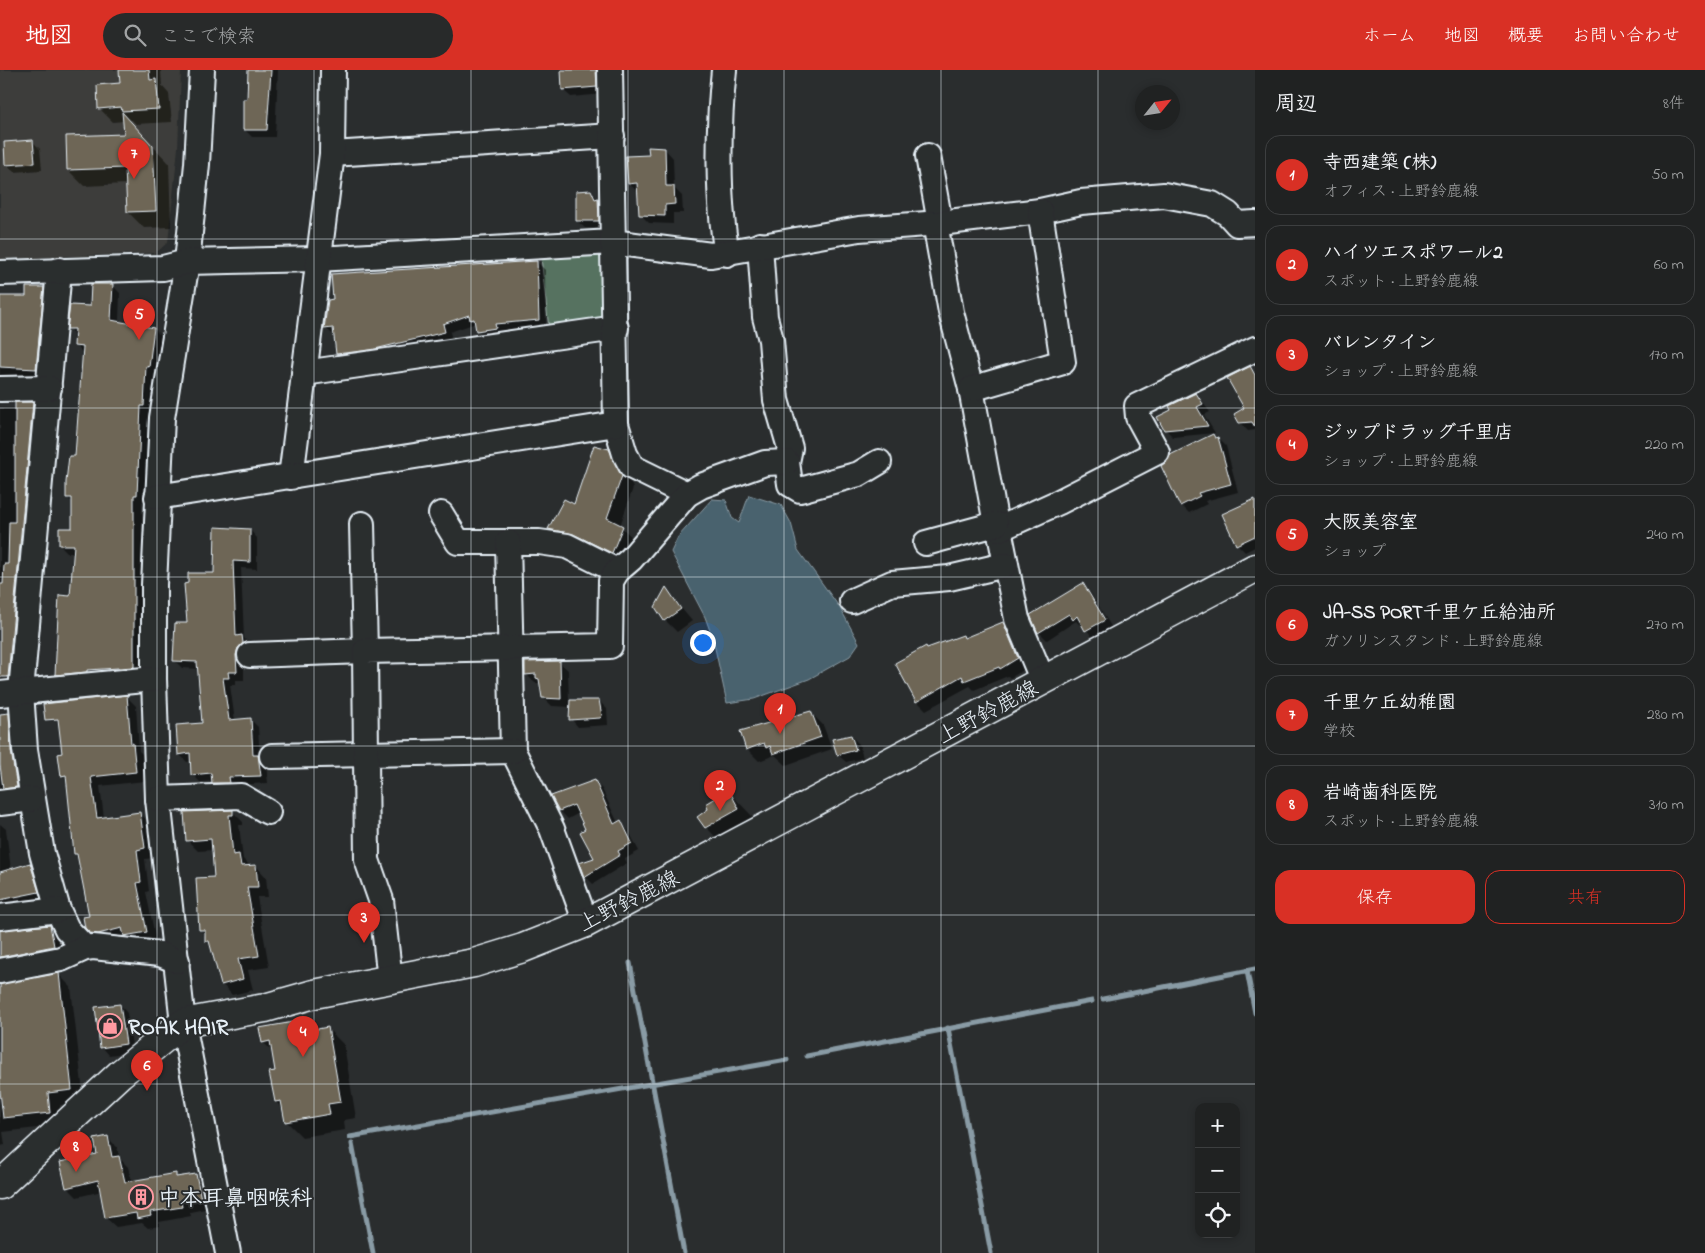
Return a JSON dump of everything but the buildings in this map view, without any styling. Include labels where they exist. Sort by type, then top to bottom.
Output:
[{"type":"main road","name":"上野鈴鹿線","points":[[0,1185],[120,1074],[183,1023],[265,1008],[314,994],[474,963],[531,946],[586,923],[1255,568]]},
{"type":"street","points":[[202,70],[197,164],[187,262],[162,418],[154,585],[154,678],[158,799],[183,1023],[228,1253]]},
{"type":"street","points":[[291,477],[332,154],[333,70]]},
{"type":"street","points":[[610,70],[612,242],[616,328],[616,424],[625,454],[632,467],[687,494]]},
{"type":"street","points":[[724,70],[720,138],[724,235],[727,254]]},
{"type":"street","points":[[332,154],[612,136]]},
{"type":"street","points":[[928,156],[951,312],[971,389],[1005,565],[1017,619],[1043,681]]},
{"type":"street","points":[[0,272],[164,268],[187,262],[318,259],[612,242],[711,255],[727,254],[760,245],[859,229],[938,223],[1040,210],[1081,202],[1164,195],[1212,204],[1228,214],[1237,224],[1255,223]]},
{"type":"street","points":[[971,389],[1063,362],[1040,210]]},
{"type":"street","points":[[760,245],[765,317],[771,340],[776,400],[790,448],[786,462],[790,484],[800,490],[859,474],[879,462]]},
{"type":"street","points":[[59,270],[48,388],[11,693],[25,750],[42,853],[58,910],[67,929],[85,948]]},
{"type":"street","points":[[304,373],[616,328]]},
{"type":"street","points":[[926,543],[998,526],[1059,502],[1157,452],[1138,417],[1137,406],[1255,349]]},
{"type":"street","points":[[0,389],[48,388]]},
{"type":"street","points":[[158,497],[616,424]]},
{"type":"street","points":[[250,655],[610,646],[611,581],[617,571],[631,560],[687,494],[701,486],[765,463],[786,462]]},
{"type":"street","points":[[441,514],[458,542],[539,542],[567,546],[617,571]]},
{"type":"street","points":[[362,524],[366,860],[381,900],[390,980]]},
{"type":"street","points":[[508,542],[513,751],[552,829],[586,923]]},
{"type":"street","points":[[852,601],[892,584],[948,578],[1005,565]]},
{"type":"street","points":[[11,693],[154,678]]},
{"type":"street","points":[[272,756],[513,751]]},
{"type":"street","points":[[158,799],[241,796],[268,812]]},
{"type":"street","points":[[0,803],[32,799]]},
{"type":"street","points":[[0,917],[58,910]]},
{"type":"street","points":[[0,971],[61,959],[85,948],[160,954],[177,961]]},
{"type":"shaded area","points":[[0,70],[181,70],[178,148],[168,242],[156,253],[0,259]]},
{"type":"green space","points":[[597,254],[606,263],[607,316],[598,323],[549,329],[541,257]]},
{"type":"water","points":[[749,495],[781,505],[791,523],[798,550],[840,608],[859,643],[850,656],[809,679],[754,699],[727,703],[713,639],[705,617],[671,552],[678,537],[712,499],[726,500],[732,518],[739,523]]},
{"type":"waterway","points":[[630,963],[684,1253]]},
{"type":"waterway","points":[[1103,999],[1255,969]]},
{"type":"waterway","points":[[1247,971],[1255,1013]]},
{"type":"waterway","points":[[807,1056],[1092,1001]]},
{"type":"waterway","points":[[948,1028],[991,1253]]},
{"type":"waterway","points":[[350,1137],[787,1060]]},
{"type":"waterway","points":[[352,1144],[373,1253]]},
{"type":"place","name":"千里ケ丘幼稚園","points":[[134,179]]},
{"type":"place","name":"大阪美容室","points":[[139,340]]},
{"type":"place","name":"寺西建築 (株)","points":[[780,734]]},
{"type":"place","name":"ハイツエスポワール2","points":[[720,811]]},
{"type":"place","name":"バレンタイン","points":[[364,943]]},
{"type":"place","name":"ROAK HAIR","points":[[110,1026]]},
{"type":"place","name":"ジップドラッグ千里店","points":[[303,1057]]},
{"type":"place","name":"JA-SS PORT千里ケ丘給油所","points":[[147,1091]]},
{"type":"place","name":"岩崎歯科医院","points":[[76,1172]]},
{"type":"place","name":"中本耳鼻咽喉科","points":[[141,1197]]}]
